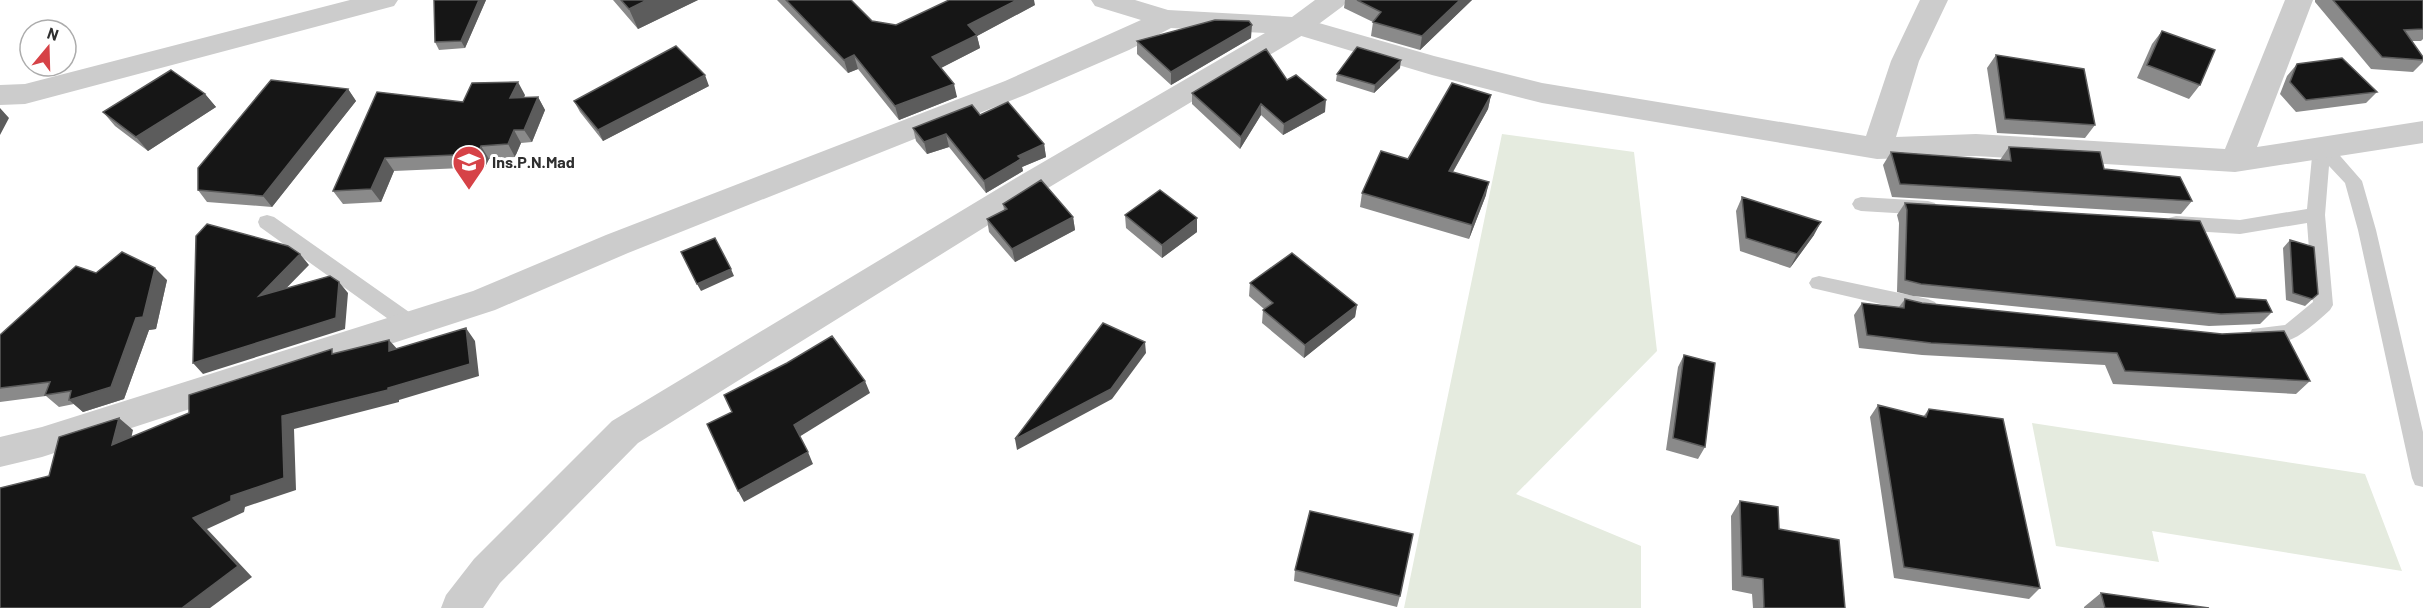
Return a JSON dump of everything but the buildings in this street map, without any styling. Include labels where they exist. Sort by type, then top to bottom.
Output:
[{"type":"street","points":[[0,95],[25,94],[384,0]]},
{"type":"street","points":[[1105,0],[1167,19],[1298,26],[1432,65],[1542,93],[1876,148],[1976,145],[2235,160],[2423,132]]},
{"type":"street","points":[[460,608],[487,571],[625,432],[1032,183],[1298,26],[1333,0]]},
{"type":"street","points":[[1876,148],[1905,61],[1934,0]]},
{"type":"street","points":[[2235,160],[2268,84],[2286,26],[2299,0]]},
{"type":"street","points":[[0,452],[42,442],[483,302],[617,244],[1015,88],[1119,43],[1167,19]]},
{"type":"lane","points":[[2243,335],[2290,333],[2323,305],[2316,215],[2322,146]]},
{"type":"lane","points":[[2322,146],[2354,181],[2423,478]]},
{"type":"lane","points":[[1861,204],[1942,209]]},
{"type":"lane","points":[[2160,222],[2240,227],[2316,215]]},
{"type":"lane","points":[[267,222],[411,325]]},
{"type":"lane","points":[[1819,283],[1913,306],[1948,309]]},
{"type":"shaded area","points":[[1502,134],[1634,152],[1657,351],[1516,494],[1641,546],[1641,608],[1404,608]]},
{"type":"shaded area","points":[[2032,423],[2365,474],[2402,571],[2152,531],[2159,562],[2056,546]]},
{"type":"place","name":"Ins.P.N.Mad","points":[[469,191]]}]
